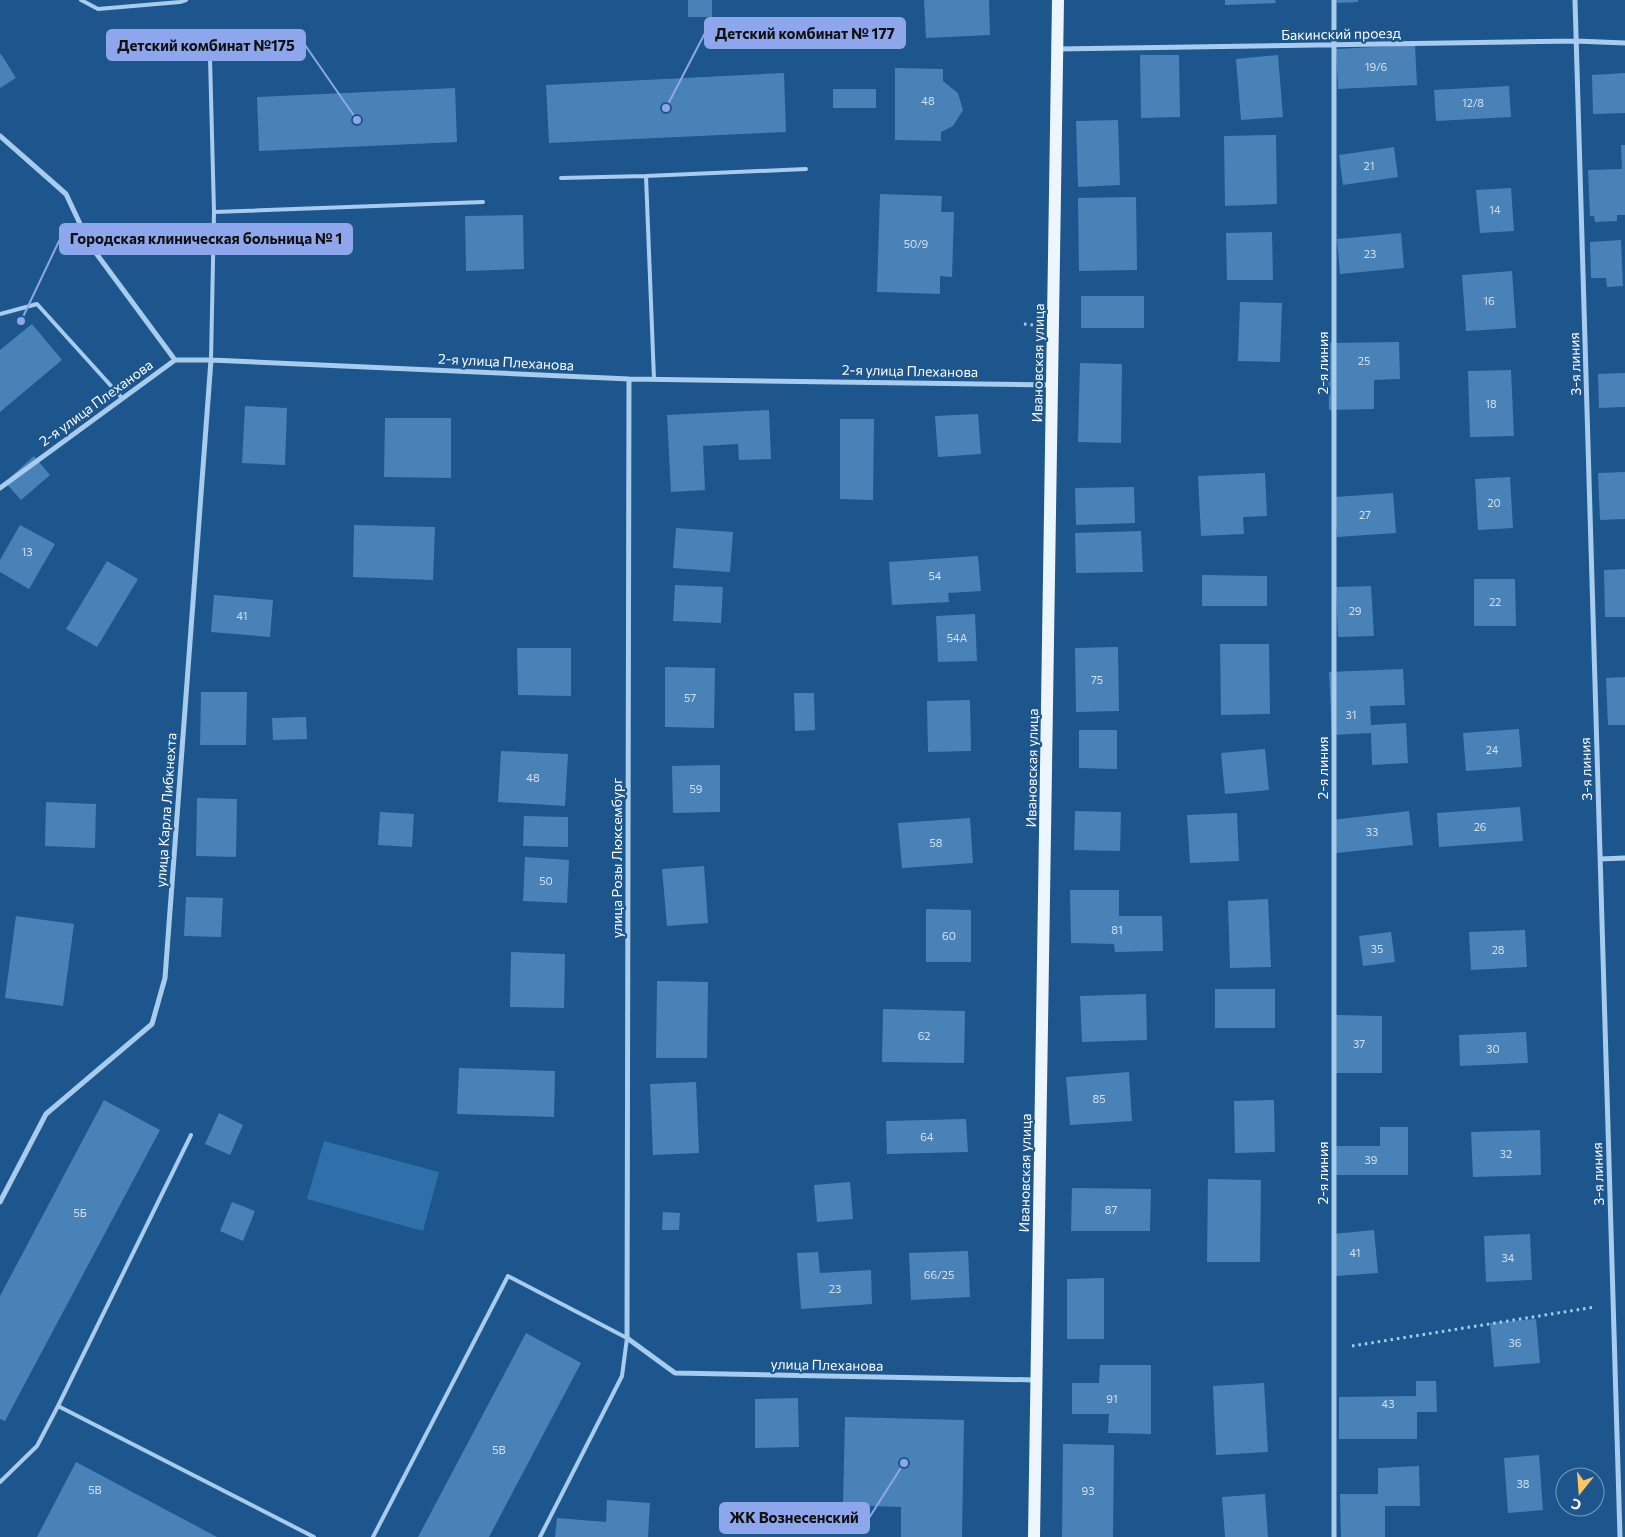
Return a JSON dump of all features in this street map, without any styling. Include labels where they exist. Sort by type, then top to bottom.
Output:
[{"type":"main road","name":"Ивановская улица","points":[[1034,1537],[1058,0]]},
{"type":"street","name":"2-я линия","points":[[1334,0],[1334,1537]]},
{"type":"street","name":"3-я линия","points":[[1575,0],[1620,1537]]},
{"type":"street","name":"Бакинский проезд","points":[[1057,50],[1576,41],[1625,43]]},
{"type":"street","points":[[0,136],[66,194],[90,245],[175,360]]},
{"type":"street","name":"2-я улица Плеханова","points":[[0,488],[175,360],[211,360],[629,379],[1053,385]]},
{"type":"street","name":"улица Карла Либкнехта","points":[[0,1202],[46,1114],[152,1024],[165,978],[211,360]]},
{"type":"street","name":"улица Розы Люксембург","points":[[627,1338],[629,379]]},
{"type":"street","points":[[1600,859],[1625,858]]},
{"type":"street","name":"улица Плеханова","points":[[627,1338],[674,1372],[1037,1380]]},
{"type":"lane","points":[[81,0],[98,9],[186,0]]},
{"type":"lane","points":[[210,58],[214,212],[211,360]]},
{"type":"lane","points":[[561,178],[806,169]]},
{"type":"lane","points":[[646,176],[654,379]]},
{"type":"lane","points":[[214,212],[483,202]]},
{"type":"lane","points":[[0,314],[38,304],[122,398]]},
{"type":"lane","points":[[0,1482],[37,1446],[191,1136]]},
{"type":"lane","points":[[373,1537],[508,1276],[627,1338],[622,1376],[540,1537]]},
{"type":"lane","points":[[58,1406],[314,1537]]},
{"type":"path","points":[[1334,1349],[1613,1304]]},
{"type":"shaded area","points":[[324,1141],[439,1172],[423,1231],[307,1199]]},
{"type":"building","points":[[688,0],[712,0],[712,17],[688,17]]},
{"type":"building","points":[[924,0],[989,0],[990,35],[926,38]]},
{"type":"building","points":[[1225,0],[1275,0],[1276,3],[1225,5]]},
{"type":"building","points":[[1336,0],[1358,0],[1358,2],[1337,3]]},
{"type":"building","points":[[1415,45],[1417,85],[1338,89],[1336,49]]},
{"type":"building","points":[[0,55],[16,78],[0,88]]},
{"type":"building","points":[[1140,55],[1179,55],[1180,117],[1141,118]]},
{"type":"building","points":[[1278,55],[1283,117],[1241,120],[1236,59]]},
{"type":"building","points":[[895,68],[943,69],[943,81],[958,93],[963,110],[953,126],[941,132],[941,141],[895,140]]},
{"type":"building","points":[[784,73],[786,132],[549,143],[546,85]]},
{"type":"building","points":[[1625,73],[1625,113],[1593,114],[1592,75]]},
{"type":"building","points":[[1509,86],[1511,117],[1436,121],[1434,90]]},
{"type":"building","points":[[455,88],[457,142],[259,151],[257,97]]},
{"type":"building","points":[[833,89],[876,89],[876,108],[833,108]]},
{"type":"building","points":[[1118,120],[1120,185],[1078,187],[1076,121]]},
{"type":"building","points":[[1276,135],[1277,204],[1225,206],[1224,136]]},
{"type":"building","points":[[1621,145],[1625,145],[1625,215],[1617,215],[1617,221],[1595,222],[1594,216],[1590,216],[1588,170],[1622,169]]},
{"type":"building","points":[[1394,147],[1398,177],[1343,185],[1339,155]]},
{"type":"building","points":[[1511,188],[1514,231],[1480,233],[1476,190]]},
{"type":"building","points":[[880,194],[942,196],[941,212],[954,212],[952,277],[940,276],[940,294],[877,292]]},
{"type":"building","points":[[1136,197],[1137,270],[1079,271],[1078,198]]},
{"type":"building","points":[[523,215],[524,269],[466,271],[465,216]]},
{"type":"building","points":[[1272,232],[1273,280],[1227,280],[1226,233]]},
{"type":"building","points":[[1401,233],[1404,268],[1340,274],[1337,239]]},
{"type":"building","points":[[1621,240],[1623,286],[1607,287],[1606,278],[1591,278],[1590,242]]},
{"type":"building","points":[[1512,271],[1516,328],[1466,331],[1462,275]]},
{"type":"building","points":[[1081,296],[1144,296],[1144,328],[1081,328]]},
{"type":"building","points":[[1240,302],[1282,303],[1280,362],[1238,361]]},
{"type":"building","points":[[32,324],[62,360],[0,412],[0,350]]},
{"type":"building","points":[[1399,342],[1400,379],[1374,380],[1374,409],[1329,410],[1328,343]]},
{"type":"building","points":[[1080,363],[1122,364],[1121,443],[1078,442]]},
{"type":"building","points":[[1511,370],[1514,436],[1470,437],[1468,371]]},
{"type":"building","points":[[1625,373],[1625,407],[1599,408],[1598,374]]},
{"type":"building","points":[[245,406],[287,408],[285,465],[242,463]]},
{"type":"building","points":[[769,410],[771,459],[739,460],[738,444],[703,446],[705,490],[671,492],[667,415]]},
{"type":"building","points":[[978,414],[981,454],[938,457],[935,416]]},
{"type":"building","points":[[385,418],[451,418],[451,478],[384,477]]},
{"type":"building","points":[[840,419],[874,419],[873,500],[840,499]]},
{"type":"building","points":[[34,456],[50,475],[21,500],[5,482]]},
{"type":"building","points":[[1625,472],[1625,519],[1600,520],[1598,473]]},
{"type":"building","points":[[1265,473],[1267,516],[1243,517],[1244,534],[1201,536],[1198,476]]},
{"type":"building","points":[[1510,477],[1513,528],[1478,530],[1475,479]]},
{"type":"building","points":[[1134,487],[1135,523],[1076,525],[1075,488]]},
{"type":"building","points":[[1393,493],[1396,533],[1337,537],[1334,497]]},
{"type":"building","points":[[20,525],[55,544],[29,589],[0,572],[0,560]]},
{"type":"building","points":[[354,525],[435,527],[433,580],[353,577]]},
{"type":"building","points":[[676,528],[733,532],[730,572],[673,568]]},
{"type":"building","points":[[1141,531],[1143,572],[1076,573],[1075,533]]},
{"type":"building","points":[[978,556],[981,591],[948,593],[949,602],[892,605],[889,562]]},
{"type":"building","points":[[107,561],[138,579],[97,647],[66,629]]},
{"type":"building","points":[[1625,569],[1625,617],[1605,617],[1604,570]]},
{"type":"building","points":[[1202,575],[1267,576],[1267,606],[1202,606]]},
{"type":"building","points":[[1474,579],[1515,579],[1516,626],[1474,626]]},
{"type":"building","points":[[675,585],[723,587],[721,623],[673,621]]},
{"type":"building","points":[[1371,586],[1374,636],[1338,637],[1336,587]]},
{"type":"building","points":[[214,595],[273,600],[270,637],[211,632]]},
{"type":"building","points":[[975,614],[977,661],[938,662],[936,616]]},
{"type":"building","points":[[1220,644],[1269,644],[1270,714],[1221,715]]},
{"type":"building","points":[[1118,647],[1119,711],[1076,712],[1075,648]]},
{"type":"building","points":[[517,648],[571,648],[571,696],[518,695]]},
{"type":"building","points":[[665,667],[715,668],[714,728],[665,727]]},
{"type":"building","points":[[1403,669],[1405,705],[1370,706],[1371,725],[1406,723],[1408,763],[1372,765],[1371,733],[1332,735],[1329,672]]},
{"type":"building","points":[[1625,677],[1625,725],[1608,725],[1606,678]]},
{"type":"building","points":[[201,692],[247,692],[246,745],[200,745]]},
{"type":"building","points":[[794,693],[814,693],[815,730],[795,731]]},
{"type":"building","points":[[970,700],[971,751],[928,752],[927,701]]},
{"type":"building","points":[[306,717],[307,739],[273,740],[272,718]]},
{"type":"building","points":[[1519,729],[1522,767],[1466,771],[1463,733]]},
{"type":"building","points":[[1079,730],[1117,730],[1117,769],[1079,768]]},
{"type":"building","points":[[1265,749],[1269,790],[1225,794],[1221,753]]},
{"type":"building","points":[[501,751],[568,754],[565,806],[498,802]]},
{"type":"building","points":[[720,765],[720,812],[673,813],[672,766]]},
{"type":"building","points":[[197,798],[237,799],[236,857],[196,856]]},
{"type":"building","points":[[46,802],[96,804],[95,848],[45,846]]},
{"type":"building","points":[[1520,807],[1523,841],[1439,847],[1437,813]]},
{"type":"building","points":[[1075,811],[1121,812],[1120,851],[1074,850]]},
{"type":"building","points":[[1409,811],[1413,845],[1336,853],[1332,820]]},
{"type":"building","points":[[380,812],[414,814],[412,847],[378,845]]},
{"type":"building","points":[[1237,813],[1239,861],[1190,863],[1187,815]]},
{"type":"building","points":[[524,816],[568,817],[568,847],[523,846]]},
{"type":"building","points":[[970,818],[973,863],[902,868],[898,823]]},
{"type":"building","points":[[525,857],[569,860],[567,903],[523,901]]},
{"type":"building","points":[[704,866],[708,923],[667,926],[662,869]]},
{"type":"building","points":[[1070,890],[1119,890],[1119,916],[1162,916],[1163,951],[1115,952],[1114,944],[1071,943]]},
{"type":"building","points":[[186,897],[223,898],[221,937],[184,936]]},
{"type":"building","points":[[1268,899],[1271,967],[1230,968],[1228,901]]},
{"type":"building","points":[[926,909],[971,910],[971,962],[926,962]]},
{"type":"building","points":[[16,916],[74,924],[63,1006],[5,998]]},
{"type":"building","points":[[1525,930],[1527,967],[1471,970],[1469,932]]},
{"type":"building","points":[[1391,932],[1395,962],[1363,966],[1359,936]]},
{"type":"building","points":[[511,952],[565,954],[564,1008],[510,1007]]},
{"type":"building","points":[[657,981],[708,982],[707,1058],[656,1058]]},
{"type":"building","points":[[1215,989],[1275,989],[1275,1028],[1215,1028]]},
{"type":"building","points":[[1146,994],[1147,1040],[1082,1042],[1080,996]]},
{"type":"building","points":[[883,1009],[965,1011],[964,1063],[882,1062]]},
{"type":"building","points":[[1336,1015],[1382,1016],[1382,1073],[1336,1073]]},
{"type":"building","points":[[1526,1032],[1528,1063],[1460,1066],[1459,1035]]},
{"type":"building","points":[[459,1068],[555,1071],[554,1117],[457,1114]]},
{"type":"building","points":[[1129,1072],[1132,1121],[1070,1125],[1066,1077]]},
{"type":"building","points":[[696,1082],[699,1153],[653,1155],[650,1084]]},
{"type":"building","points":[[104,1100],[160,1130],[5,1421],[0,1419],[0,1296]]},
{"type":"building","points":[[1274,1100],[1275,1152],[1235,1153],[1234,1101]]},
{"type":"building","points":[[219,1113],[243,1125],[230,1155],[205,1144]]},
{"type":"building","points":[[966,1119],[968,1152],[887,1154],[886,1121]]},
{"type":"building","points":[[1380,1127],[1408,1127],[1408,1175],[1333,1175],[1333,1146],[1380,1146]]},
{"type":"building","points":[[1540,1130],[1541,1175],[1473,1177],[1471,1132]]},
{"type":"building","points":[[1208,1179],[1261,1180],[1260,1262],[1207,1262]]},
{"type":"building","points":[[850,1182],[853,1219],[817,1222],[814,1185]]},
{"type":"building","points":[[1072,1188],[1151,1189],[1150,1231],[1071,1231]]},
{"type":"building","points":[[232,1202],[255,1211],[243,1241],[220,1231]]},
{"type":"building","points":[[663,1212],[680,1213],[679,1230],[662,1230]]},
{"type":"building","points":[[1374,1230],[1378,1273],[1336,1276],[1333,1234]]},
{"type":"building","points":[[1530,1234],[1532,1280],[1486,1282],[1484,1236]]},
{"type":"building","points":[[968,1251],[970,1297],[911,1300],[909,1253]]},
{"type":"building","points":[[818,1252],[820,1273],[871,1270],[872,1304],[801,1309],[797,1253]]},
{"type":"building","points":[[1104,1278],[1104,1339],[1067,1339],[1067,1279]]},
{"type":"building","points":[[1536,1319],[1540,1363],[1494,1367],[1490,1323]]},
{"type":"building","points":[[526,1333],[581,1363],[489,1537],[418,1537]]},
{"type":"building","points":[[1100,1365],[1151,1365],[1151,1434],[1108,1433],[1109,1414],[1072,1414],[1072,1383],[1099,1383]]},
{"type":"building","points":[[1416,1381],[1436,1381],[1437,1412],[1417,1412],[1417,1439],[1339,1439],[1339,1397],[1416,1396]]},
{"type":"building","points":[[1264,1383],[1268,1452],[1216,1455],[1213,1386]]},
{"type":"building","points":[[798,1398],[799,1447],[755,1448],[755,1399]]},
{"type":"building","points":[[845,1417],[964,1420],[962,1537],[901,1537],[901,1507],[843,1505]]},
{"type":"building","points":[[1063,1444],[1114,1445],[1113,1537],[1062,1537]]},
{"type":"building","points":[[1539,1455],[1543,1510],[1508,1513],[1504,1458]]},
{"type":"building","points":[[76,1462],[217,1537],[37,1537]]},
{"type":"building","points":[[1419,1466],[1420,1506],[1385,1506],[1385,1537],[1341,1537],[1340,1494],[1378,1494],[1378,1468]]},
{"type":"building","points":[[1265,1494],[1268,1537],[1225,1537],[1222,1497]]},
{"type":"building","points":[[607,1500],[650,1503],[648,1537],[555,1537],[557,1518],[606,1522]]},
{"type":"place","name":"Детский комбинат № 177","points":[[666,108]]},
{"type":"place","name":"Детский комбинат №175","points":[[357,120]]},
{"type":"place","name":"Городская клиническая больница № 1","points":[[21,321]]},
{"type":"place","name":"ЖК Вознесенский","points":[[904,1463]]}]
